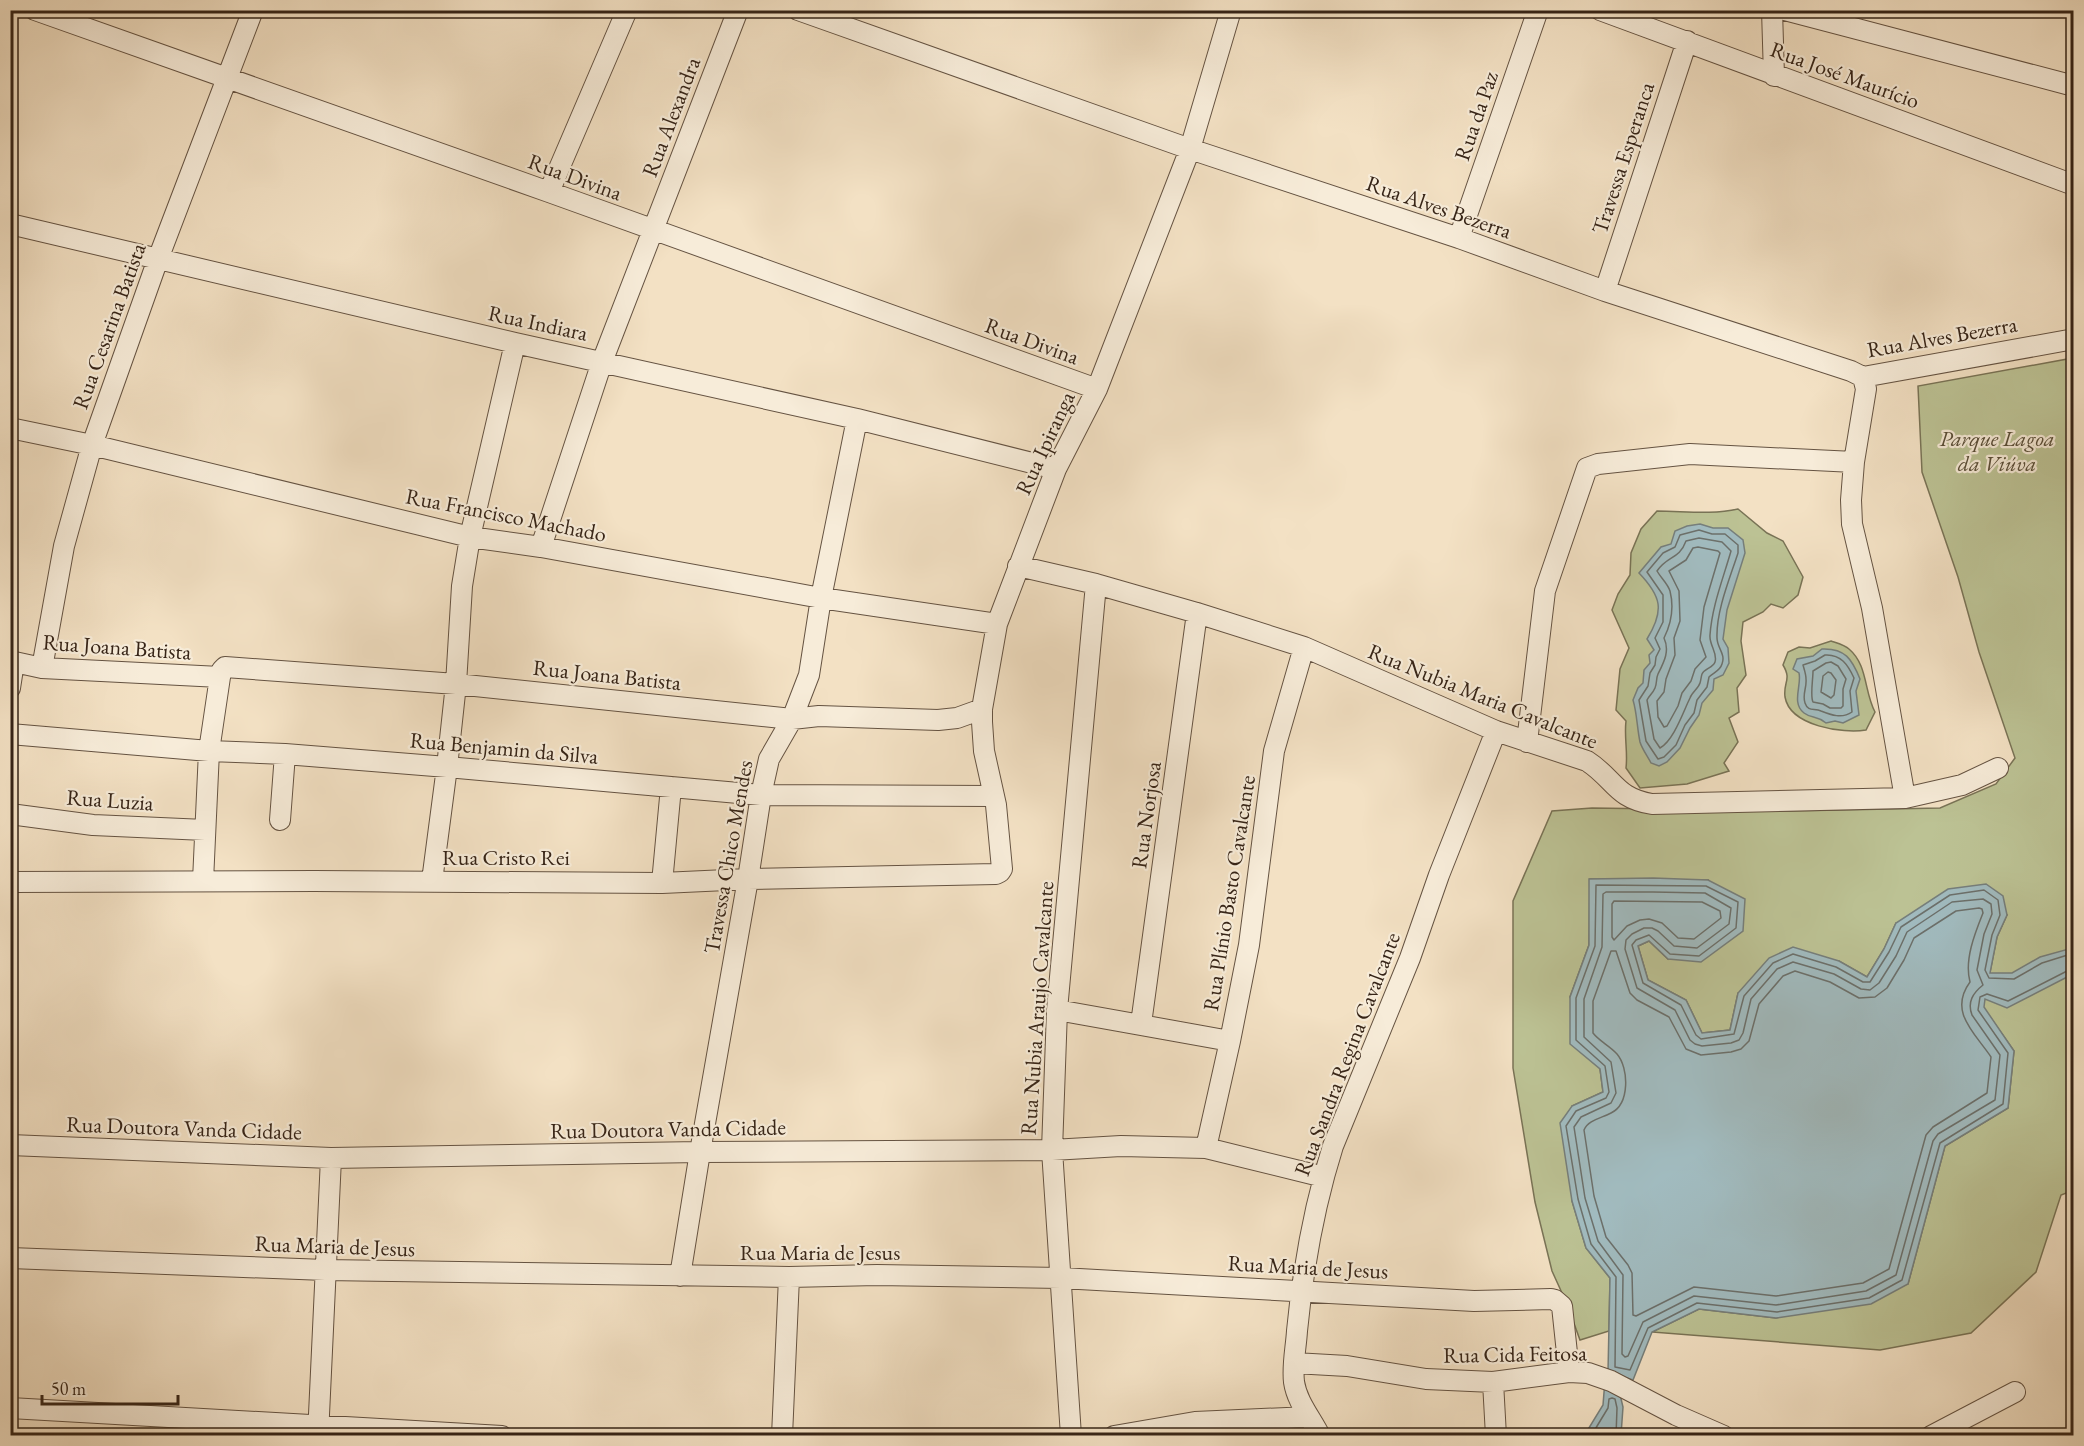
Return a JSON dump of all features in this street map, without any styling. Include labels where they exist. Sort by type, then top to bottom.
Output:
[{"type":"street","name":"Rua Divina","points":[[35,10],[549,192],[1097,390]]},
{"type":"street","name":"Rua Cesarina Batista","points":[[42,668],[64,546],[92,445],[158,259],[253,10]]},
{"type":"street","points":[[549,192],[627,10]]},
{"type":"street","name":"Rua Alexandra","points":[[541,547],[603,362],[738,10]]},
{"type":"street","name":"Rua Alves Bezerra","points":[[798,10],[1190,148],[1863,377],[2073,339]]},
{"type":"street","name":"Rua Ipiranga","points":[[1000,872],[1002,869],[993,796],[984,751],[982,709],[997,624],[1056,469],[1097,390],[1190,148],[1231,10]]},
{"type":"street","name":"Rua da Paz","points":[[1459,238],[1538,10]]},
{"type":"street","name":"Rua José Maurício","points":[[1600,10],[1687,41],[1774,76],[2073,184]]},
{"type":"street","points":[[1772,10],[1774,76]]},
{"type":"street","points":[[1785,10],[2073,86]]},
{"type":"street","name":"Travessa Esperanca","points":[[1605,291],[1687,41]]},
{"type":"street","name":"Rua Indiara","points":[[10,224],[515,343],[857,419],[1056,469]]},
{"type":"street","points":[[432,881],[456,684],[462,586],[470,537],[515,343]]},
{"type":"street","points":[[1863,377],[1866,389],[1854,462],[1852,524],[1872,608],[1905,798]]},
{"type":"street","name":"Travessa Chico Mendes","points":[[680,1276],[761,795],[769,759],[792,719],[809,675],[821,598],[857,419]]},
{"type":"street","name":"Rua Francisco Machado","points":[[10,428],[92,445],[470,537],[541,547],[821,598],[997,624]]},
{"type":"street","points":[[1527,742],[1545,591],[1587,468],[1598,464],[1690,454],[1854,462]]},
{"type":"street","name":"Rua Nubia Maria Cavalcante","points":[[1018,566],[1096,584],[1304,647],[1496,731],[1587,761],[1624,795],[1636,802],[1652,804],[1905,798],[1962,785],[1998,768]]},
{"type":"street","name":"Rua Nubia Araujo Cavalcante","points":[[1071,1436],[1052,1150],[1057,1010],[1096,584]]},
{"type":"street","name":"Rua Norjosa","points":[[1141,1024],[1197,613]]},
{"type":"street","name":"Rua Plínio Basto Cavalcante","points":[[1206,1148],[1250,945],[1274,751],[1304,647]]},
{"type":"street","points":[[10,688],[13,662]]},
{"type":"street","name":"Rua Joana Batista","points":[[13,662],[42,668],[223,672],[456,684],[792,719],[819,716],[938,720],[957,718],[982,709]]},
{"type":"street","points":[[203,881],[209,751],[223,672]]},
{"type":"street","name":"Rua Sandra Regina Cavalcante","points":[[1320,1436],[1298,1395],[1294,1382],[1294,1363],[1301,1291],[1324,1177],[1333,1146],[1410,958],[1439,875],[1496,731]]},
{"type":"street","name":"Rua Benjamin da Silva","points":[[10,734],[209,751],[285,754],[447,767],[761,795],[993,796]]},
{"type":"street","points":[[280,820],[285,754]]},
{"type":"street","points":[[662,883],[671,787]]},
{"type":"street","name":"Rua Luzia","points":[[10,814],[93,825],[205,830]]},
{"type":"street","name":"Rua Cristo Rei","points":[[10,882],[662,883],[996,874],[1000,872]]},
{"type":"street","points":[[1057,1010],[1230,1041]]},
{"type":"street","name":"Rua Doutora Vanda Cidade","points":[[10,1145],[331,1158],[700,1152],[1052,1150],[1121,1146],[1206,1148],[1324,1177]]},
{"type":"street","points":[[318,1430],[331,1158]]},
{"type":"street","name":"Rua Maria de Jesus","points":[[10,1258],[325,1270],[680,1276],[877,1275],[1061,1278],[1474,1300],[1556,1300],[1562,1306],[1569,1372]]},
{"type":"street","points":[[782,1436],[789,1277]]},
{"type":"street","name":"Rua Cida Feitosa","points":[[1294,1363],[1347,1366],[1426,1379],[1493,1382],[1569,1372],[1588,1373],[1611,1381],[1724,1436]]},
{"type":"street","points":[[1493,1382],[1496,1436]]},
{"type":"street","points":[[1931,1436],[2015,1392]]},
{"type":"street","points":[[10,1407],[318,1430],[502,1436]]},
{"type":"street","points":[[1114,1436],[1194,1422],[1309,1417]]},
{"type":"green space","name":"Parque Lagoa da Viúva","points":[[2073,358],[2074,1190],[2061,1195],[2036,1272],[1971,1333],[1880,1350],[1652,1332],[1699,1309],[1776,1318],[1908,1284],[1945,1146],[2008,1108],[2014,1051],[1983,1007],[1997,937],[2007,915],[1896,923],[1867,977],[1839,961],[1738,993],[1730,1030],[1702,1033],[1686,1000],[1648,980],[1638,946],[1649,941],[1668,959],[1708,880],[1590,879],[1589,945],[1570,997],[1600,1069],[1603,1092],[1572,1106],[1572,1201],[1586,1248],[1610,1278],[1609,1331],[1580,1340],[1552,1271],[1535,1202],[1513,1068],[1513,901],[1552,811],[1592,808],[1790,811],[1940,808],[1996,784],[2015,758],[1922,472],[1918,386]]},
{"type":"green space","points":[[1738,509],[1767,533],[1783,541],[1803,577],[1798,595],[1783,608],[1771,604],[1763,612],[1743,622],[1741,641],[1746,675],[1737,688],[1739,712],[1729,718],[1738,742],[1724,763],[1729,771],[1687,784],[1640,788],[1626,768],[1626,721],[1616,710],[1620,669],[1629,648],[1612,610],[1618,594],[1630,575],[1631,553],[1641,529],[1657,511],[1708,512]]},
{"type":"green space","points":[[1831,641],[1849,649],[1860,663],[1875,712],[1866,730],[1844,731],[1819,726],[1797,715],[1789,707],[1785,697],[1787,678],[1783,665],[1788,652],[1799,647],[1810,648]]},
{"type":"water","points":[[1700,524],[1713,528],[1728,528],[1743,540],[1745,553],[1727,610],[1723,639],[1728,648],[1729,663],[1723,675],[1714,679],[1713,690],[1702,703],[1699,715],[1680,748],[1667,762],[1659,766],[1651,763],[1641,745],[1633,700],[1643,683],[1644,670],[1650,663],[1649,655],[1654,650],[1647,639],[1653,629],[1658,611],[1656,596],[1639,573],[1661,547],[1671,544],[1675,531]]},
{"type":"water","points":[[1822,649],[1837,650],[1847,656],[1860,679],[1856,691],[1859,715],[1843,723],[1835,721],[1826,723],[1809,716],[1800,709],[1798,704],[1800,678],[1799,673],[1793,669],[1797,659],[1813,656]]},
{"type":"water","points":[[1589,879],[1708,880],[1745,899],[1743,931],[1701,962],[1668,959],[1649,941],[1638,946],[1648,980],[1686,1000],[1702,1033],[1730,1030],[1738,993],[1769,958],[1793,947],[1839,961],[1867,977],[1896,923],[1948,889],[1986,884],[2003,896],[2007,915],[1997,937],[1990,973],[2012,973],[2040,957],[2069,949],[2073,938],[2073,974],[2007,1008],[1985,999],[1984,1007],[2014,1051],[2008,1108],[1945,1146],[1908,1284],[1871,1304],[1776,1318],[1699,1309],[1652,1332],[1633,1380],[1608,1372],[1610,1278],[1586,1248],[1572,1201],[1560,1123],[1572,1106],[1603,1092],[1600,1069],[1570,1044],[1570,997],[1589,945]]},
{"type":"water","points":[[1605,1380],[1618,1386],[1623,1407],[1621,1435],[1584,1436],[1603,1405]]}]
